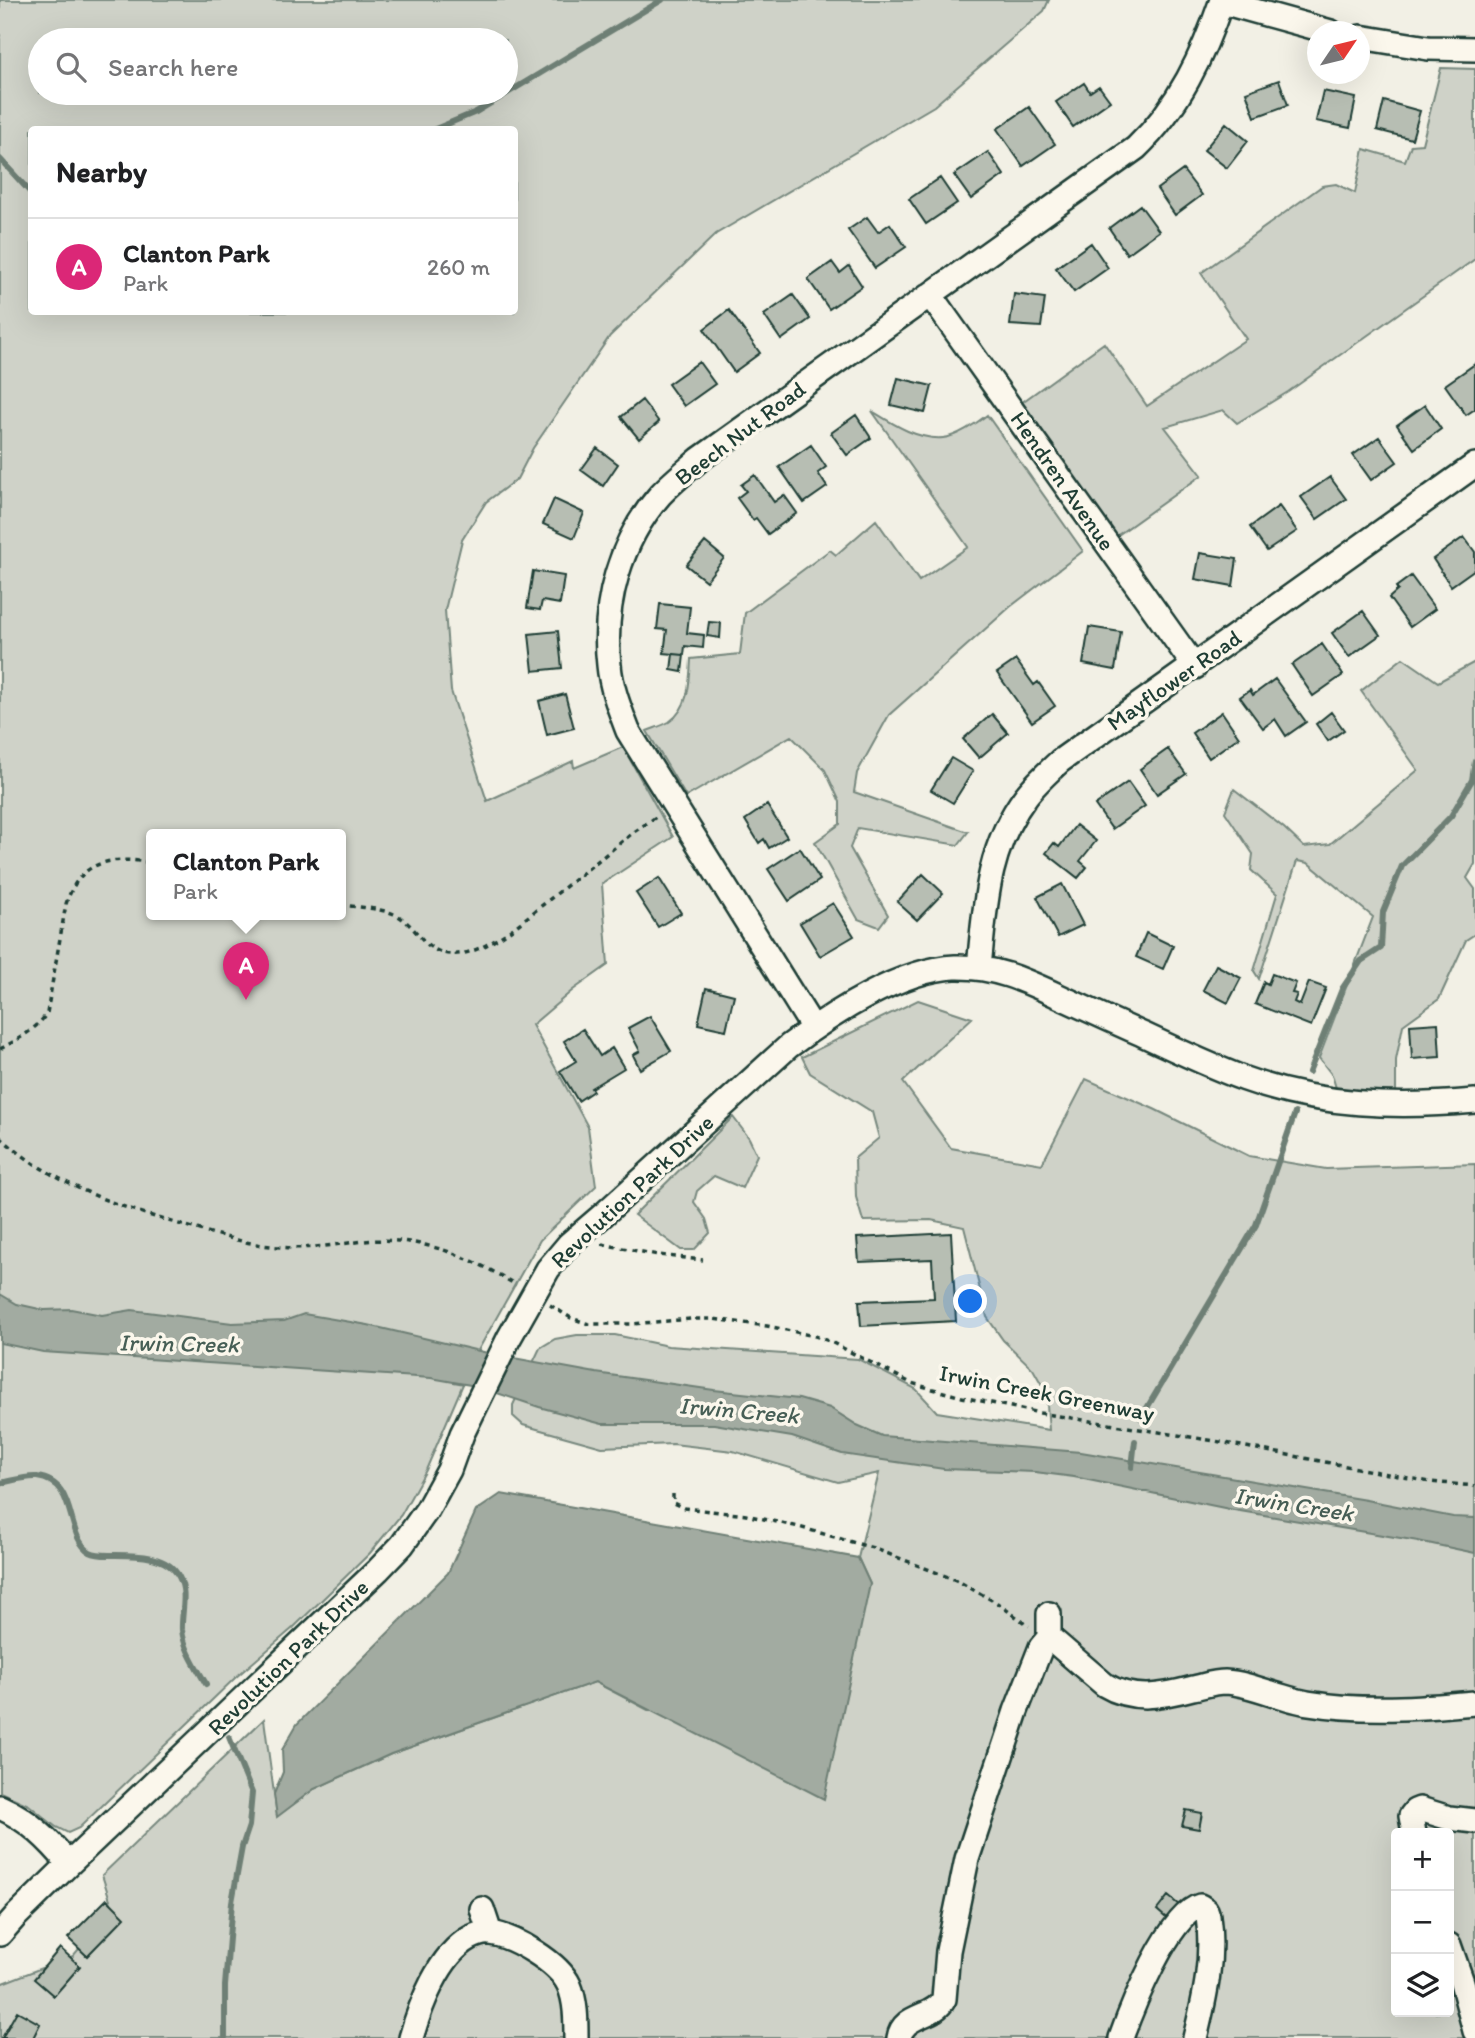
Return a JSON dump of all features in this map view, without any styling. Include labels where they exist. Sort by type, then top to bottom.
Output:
[{"type":"street","points":[[1222,1],[1307,25]]},
{"type":"street","name":"Beech Nut Road","points":[[813,1028],[628,731],[608,666],[607,631],[611,596],[621,561],[634,530],[661,494],[723,440],[1136,148],[1150,135],[1172,108],[1193,72],[1222,1]]},
{"type":"street","points":[[1370,39],[1428,48],[1475,49]]},
{"type":"street","name":"Hendren Avenue","points":[[930,295],[1195,667]]},
{"type":"street","name":"Mayflower Road","points":[[979,968],[986,895],[994,858],[1007,827],[1025,798],[1060,761],[1475,465]]},
{"type":"street","name":"Revolution Park Drive","points":[[0,1934],[69,1864],[402,1545],[428,1510],[449,1470],[463,1434],[509,1338],[548,1269],[569,1244],[757,1073],[813,1028],[869,995],[918,975],[953,967],[979,968],[1013,975],[1163,1044],[1269,1087],[1372,1105],[1475,1101]]},
{"type":"street","points":[[1049,1614],[1049,1640]]},
{"type":"street","points":[[1049,1640],[1055,1642],[1105,1685],[1132,1695],[1155,1697],[1226,1682],[1293,1700],[1348,1708],[1418,1708],[1475,1703]]},
{"type":"street","points":[[899,2038],[900,2031],[907,2022],[934,2010],[944,1999],[948,1951],[967,1859],[1016,1711],[1041,1647],[1049,1640]]},
{"type":"street","points":[[0,1807],[29,1823],[69,1864]]},
{"type":"street","points":[[1412,1828],[1411,1816],[1420,1809],[1449,1818],[1475,1821]]},
{"type":"street","points":[[1122,2038],[1128,2019],[1164,1942],[1186,1913],[1200,1906],[1206,1910],[1208,1916],[1209,1967],[1195,2038]]},
{"type":"street","points":[[482,1909],[490,1933]]},
{"type":"street","points":[[411,2038],[433,1982],[449,1956],[472,1937],[490,1933],[545,1958],[562,1975],[568,1983],[574,2004],[576,2038]]},
{"type":"street","points":[[1452,1954],[1475,2031]]},
{"type":"path","points":[[346,906],[393,913],[406,921],[429,946],[439,952],[449,955],[462,954],[499,939],[663,811]]},
{"type":"path","points":[[0,1049],[26,1034],[47,1013],[66,904],[79,879],[94,866],[112,860],[146,862]]},
{"type":"path","points":[[0,1137],[38,1166],[96,1196],[209,1233],[281,1247],[319,1247],[383,1240],[425,1244],[473,1260],[522,1287]]},
{"type":"path","points":[[598,1243],[633,1251],[703,1260]]},
{"type":"path","name":"Irwin Creek Greenway","points":[[543,1301],[579,1322],[602,1325],[691,1319],[766,1326],[829,1341],[911,1383],[962,1397],[1430,1482],[1475,1486]]},
{"type":"path","points":[[673,1494],[673,1503],[677,1506],[746,1515],[799,1527],[873,1548],[956,1580],[998,1602],[1049,1640]]},
{"type":"shaded area","points":[[0,0],[1049,0],[1044,11],[934,106],[716,234],[610,336],[533,448],[517,479],[486,502],[462,540],[445,610],[451,691],[487,801],[573,761],[574,768],[623,747],[673,837],[602,884],[608,965],[532,1025],[588,1127],[596,1186],[540,1240],[475,1356],[426,1470],[401,1515],[370,1553],[79,1828],[68,1833],[56,1827],[29,1805],[0,1792]]},
{"type":"shaded area","points":[[1441,68],[1475,69],[1475,259],[1288,392],[1237,423],[1223,410],[1165,427],[1202,475],[1115,537],[1021,403],[1104,343],[1147,406],[1246,339],[1201,273],[1322,186],[1336,184],[1355,193],[1364,149],[1405,161],[1411,145],[1422,144]]},
{"type":"shaded area","points":[[872,411],[906,430],[933,438],[954,435],[987,415],[1083,551],[1010,607],[889,715],[857,773],[854,792],[968,832],[958,845],[858,828],[850,848],[888,915],[879,927],[858,919],[815,842],[840,824],[840,802],[825,770],[791,736],[686,797],[647,731],[669,722],[681,710],[687,694],[691,659],[740,654],[745,613],[830,550],[836,555],[876,520],[919,581],[968,547]]},
{"type":"shaded area","points":[[1403,658],[1438,682],[1475,662],[1475,864],[1467,878],[1475,889],[1475,934],[1466,940],[1439,999],[1403,1025],[1396,1060],[1396,1093],[1364,1093],[1336,1088],[1332,1075],[1319,1058],[1373,917],[1308,863],[1297,861],[1259,979],[1254,971],[1277,894],[1251,870],[1253,854],[1225,812],[1234,789],[1304,847],[1330,844],[1418,770],[1361,691]]},
{"type":"shaded area","points":[[918,1000],[972,1018],[903,1082],[951,1148],[1042,1164],[1086,1079],[1249,1156],[1326,1169],[1475,1164],[1475,2038],[0,2038],[0,1984],[73,1956],[113,1909],[102,1875],[264,1719],[277,1816],[314,1789],[391,1754],[595,1682],[650,1711],[870,1584],[858,1558],[879,1473],[838,1482],[733,1451],[673,1444],[602,1447],[523,1425],[513,1416],[513,1405],[540,1348],[555,1339],[577,1335],[615,1335],[668,1346],[858,1359],[916,1389],[937,1412],[1049,1430],[1046,1392],[1033,1369],[1003,1340],[987,1317],[964,1227],[931,1220],[863,1221],[856,1197],[855,1158],[879,1138],[872,1112],[810,1073],[802,1057]]},
{"type":"shaded area","points":[[733,1117],[749,1138],[757,1155],[742,1188],[714,1176],[697,1191],[694,1202],[706,1219],[710,1233],[694,1250],[681,1250],[634,1215]]},
{"type":"water","name":"Irwin Creek","points":[[0,1294],[17,1304],[44,1310],[71,1309],[102,1315],[132,1310],[232,1323],[284,1321],[304,1314],[596,1373],[799,1399],[830,1408],[857,1425],[882,1436],[1081,1452],[1453,1517],[1475,1518],[1475,1553],[1234,1510],[1074,1477],[1035,1472],[944,1469],[842,1454],[792,1437],[714,1424],[602,1424],[476,1386],[431,1378],[43,1352],[0,1343]]},
{"type":"water","points":[[501,1494],[858,1558],[870,1584],[824,1799],[595,1682],[391,1754],[314,1789],[277,1817],[274,1794],[283,1772],[282,1750],[297,1724],[448,1573],[476,1511]]},
{"type":"building","points":[[1279,80],[1288,105],[1255,117],[1246,92]]},
{"type":"building","points":[[1084,83],[1090,92],[1099,86],[1110,101],[1073,127],[1056,102]]},
{"type":"building","points":[[1323,91],[1356,98],[1350,128],[1316,121]]},
{"type":"building","points":[[1384,101],[1420,111],[1412,139],[1377,130]]},
{"type":"building","points":[[1029,107],[1055,144],[1023,166],[997,129]]},
{"type":"building","points":[[1226,123],[1248,141],[1227,168],[1204,150]]},
{"type":"building","points":[[988,152],[1004,175],[971,199],[954,175]]},
{"type":"building","points":[[1183,170],[1202,195],[1175,215],[1157,189]]},
{"type":"building","points":[[940,178],[957,203],[926,224],[909,199]]},
{"type":"building","points":[[1140,205],[1159,231],[1127,254],[1109,228]]},
{"type":"building","points":[[867,217],[878,232],[890,224],[906,247],[875,268],[848,230]]},
{"type":"building","points":[[1091,243],[1108,268],[1074,292],[1056,268]]},
{"type":"building","points":[[832,262],[840,273],[849,266],[862,286],[829,309],[808,279]]},
{"type":"building","points":[[1014,294],[1045,298],[1041,327],[1010,325]]},
{"type":"building","points":[[793,295],[810,319],[781,340],[764,315]]},
{"type":"building","points":[[729,310],[760,353],[734,372],[704,329]]},
{"type":"building","points":[[699,362],[715,384],[684,406],[668,384]]},
{"type":"building","points":[[1475,364],[1475,409],[1466,415],[1445,385]]},
{"type":"building","points":[[898,378],[932,386],[925,413],[891,405]]},
{"type":"building","points":[[642,400],[659,422],[639,439],[621,417]]},
{"type":"building","points":[[1425,405],[1441,429],[1414,449],[1397,425]]},
{"type":"building","points":[[856,415],[871,438],[847,455],[831,433]]},
{"type":"building","points":[[1379,437],[1397,462],[1371,480],[1353,455]]},
{"type":"building","points":[[811,445],[826,467],[818,473],[827,487],[804,503],[779,467]]},
{"type":"building","points":[[597,448],[618,464],[603,486],[581,470]]},
{"type":"building","points":[[755,475],[774,502],[784,495],[797,513],[768,534],[756,518],[753,520],[737,498],[746,491],[741,485]]},
{"type":"building","points":[[1330,477],[1346,499],[1317,519],[1301,497]]},
{"type":"building","points":[[554,499],[584,513],[574,538],[543,524]]},
{"type":"building","points":[[1279,506],[1297,531],[1267,551],[1250,527]]},
{"type":"building","points":[[1464,537],[1475,552],[1475,569],[1451,586],[1433,559]]},
{"type":"building","points":[[705,542],[724,558],[706,581],[686,565]]},
{"type":"building","points":[[1200,553],[1237,559],[1233,586],[1195,579]]},
{"type":"building","points":[[533,571],[564,576],[560,604],[542,601],[540,610],[527,608]]},
{"type":"building","points":[[1411,576],[1435,609],[1410,627],[1389,598],[1398,590],[1396,587]]},
{"type":"building","points":[[660,604],[690,607],[687,633],[704,635],[703,648],[685,646],[684,655],[664,653],[667,630],[657,629]]},
{"type":"building","points":[[1363,611],[1380,635],[1349,657],[1332,633]]},
{"type":"building","points":[[709,622],[721,623],[720,638],[707,636]]},
{"type":"building","points":[[1089,627],[1121,632],[1115,670],[1083,664]]},
{"type":"building","points":[[558,631],[562,668],[533,671],[529,634]]},
{"type":"building","points":[[1322,644],[1343,675],[1313,696],[1292,665]]},
{"type":"building","points":[[673,654],[684,655],[682,672],[671,670]]},
{"type":"building","points":[[1016,660],[1034,685],[1038,682],[1055,706],[1032,722],[997,673]]},
{"type":"building","points":[[1275,679],[1306,722],[1286,736],[1275,719],[1263,728],[1240,697],[1250,690],[1253,695]]},
{"type":"building","points":[[565,694],[574,728],[547,735],[539,701]]},
{"type":"building","points":[[1222,712],[1239,737],[1209,758],[1192,733]]},
{"type":"building","points":[[1331,712],[1344,730],[1328,741],[1316,724]]},
{"type":"building","points":[[992,714],[1008,733],[979,758],[963,739]]},
{"type":"building","points":[[1168,749],[1186,774],[1157,794],[1140,769]]},
{"type":"building","points":[[951,758],[973,771],[953,803],[931,790]]},
{"type":"building","points":[[1128,782],[1145,806],[1112,829],[1095,805]]},
{"type":"building","points":[[767,805],[787,837],[769,848],[764,839],[759,843],[745,820]]},
{"type":"building","points":[[1076,825],[1096,841],[1080,861],[1087,867],[1078,878],[1046,853],[1054,843],[1059,847]]},
{"type":"building","points":[[800,848],[820,880],[789,901],[768,869]]},
{"type":"building","points":[[923,874],[943,893],[917,920],[897,902]]},
{"type":"building","points":[[659,878],[681,913],[658,927],[636,893]]},
{"type":"building","points":[[1062,884],[1083,925],[1058,937],[1037,897]]},
{"type":"building","points":[[833,903],[854,936],[820,956],[800,923]]},
{"type":"building","points":[[1146,933],[1173,946],[1163,969],[1136,957]]},
{"type":"building","points":[[1216,965],[1241,978],[1228,1003],[1203,990]]},
{"type":"building","points":[[1272,974],[1296,983],[1292,993],[1297,994],[1294,1002],[1300,1005],[1309,982],[1326,988],[1311,1026],[1255,1004],[1264,982],[1268,984]]},
{"type":"building","points":[[706,988],[734,995],[726,1030],[698,1024]]},
{"type":"building","points":[[650,1016],[671,1051],[640,1069],[633,1055],[640,1051],[628,1028]]},
{"type":"building","points":[[1438,1023],[1440,1057],[1412,1059],[1410,1025]]},
{"type":"building","points":[[583,1029],[600,1056],[612,1048],[624,1068],[591,1088],[593,1091],[578,1101],[560,1071],[576,1061],[564,1041]]},
{"type":"building","points":[[951,1233],[956,1321],[861,1326],[859,1301],[934,1298],[932,1259],[859,1262],[857,1238]]},
{"type":"building","points":[[1186,1810],[1202,1813],[1199,1829],[1182,1826]]},
{"type":"building","points":[[1168,1896],[1185,1910],[1173,1924],[1157,1910]]},
{"type":"building","points":[[107,1899],[125,1917],[87,1956],[68,1938]]},
{"type":"building","points":[[60,1948],[80,1966],[54,1996],[34,1979]]},
{"type":"building","points":[[17,2011],[40,2024],[33,2038],[2,2038]]},
{"type":"waterway","points":[[518,87],[662,0]]},
{"type":"waterway","points":[[443,126],[488,105]]},
{"type":"waterway","points":[[0,159],[28,190]]},
{"type":"waterway","points":[[1309,1072],[1342,989],[1361,961],[1381,948],[1383,912],[1402,866],[1451,816],[1472,780],[1475,761]]},
{"type":"waterway","points":[[1141,1418],[1256,1225],[1295,1113]]},
{"type":"waterway","points":[[1132,1467],[1135,1441]]},
{"type":"waterway","points":[[0,1483],[33,1477],[50,1481],[65,1499],[77,1534],[90,1552],[99,1555],[151,1558],[160,1560],[174,1570],[183,1590],[183,1637],[206,1684]]},
{"type":"waterway","points":[[225,2038],[225,1986],[232,1902],[242,1847],[249,1826],[252,1793],[229,1737]]},
{"type":"place","name":"Clanton Park","points":[[246,1000]]}]
